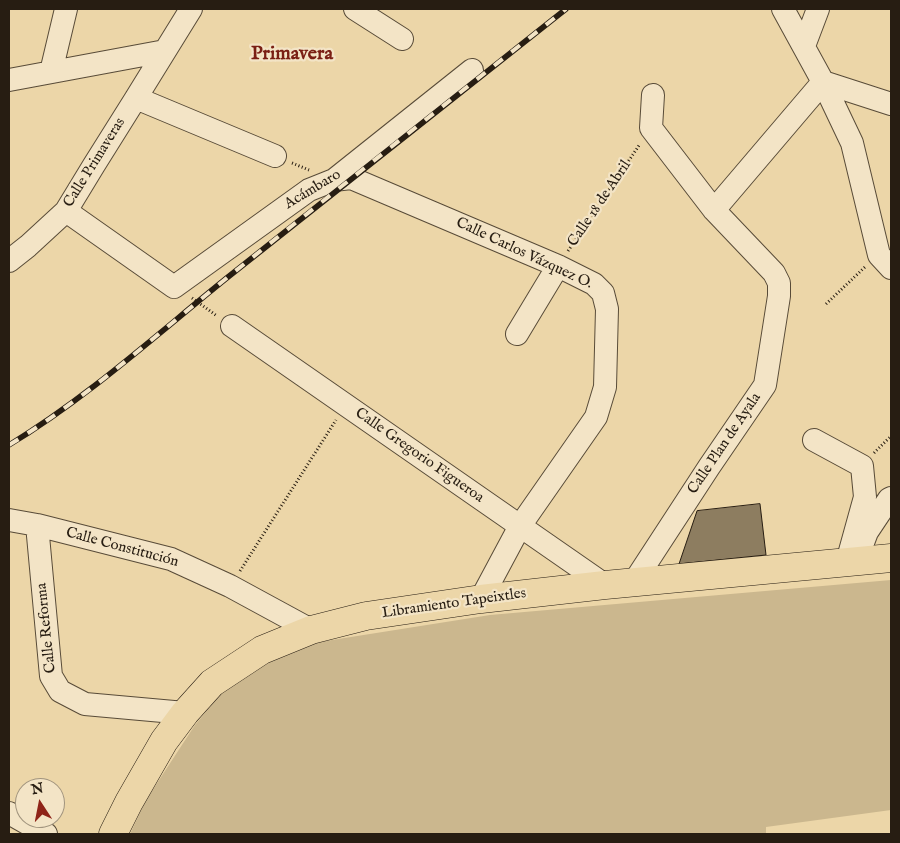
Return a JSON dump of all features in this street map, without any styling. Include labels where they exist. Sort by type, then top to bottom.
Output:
[{"type":"main road","name":"Libramiento Tapeixtles","points":[[113,834],[164,741],[185,713],[212,683],[262,650],[311,630],[366,616],[481,599],[634,582],[891,558]]},
{"type":"street","points":[[51,72],[66,9]]},
{"type":"street","name":"Calle Primaveras","points":[[9,261],[66,211],[191,9]]},
{"type":"street","points":[[355,9],[402,39]]},
{"type":"street","points":[[783,9],[823,82],[852,143],[885,262]]},
{"type":"street","points":[[804,46],[818,9]]},
{"type":"street","points":[[9,80],[165,51]]},
{"type":"street","name":"Acámbaro","points":[[66,211],[174,287],[309,190],[343,179],[472,70]]},
{"type":"street","points":[[823,82],[891,104]]},
{"type":"street","points":[[714,210],[823,82]]},
{"type":"street","points":[[651,128],[653,95]]},
{"type":"street","points":[[136,98],[275,156]]},
{"type":"street","name":"Calle Plan de Ayala","points":[[634,582],[765,385],[780,296],[779,283],[774,273],[714,210],[651,128]]},
{"type":"street","name":"Calle Carlos Vázquez O.","points":[[343,179],[558,266],[594,284],[603,293],[607,309],[605,386],[596,417],[520,526],[481,599]]},
{"type":"street","points":[[517,334],[558,266]]},
{"type":"street","name":"Calle Gregorio Figueroa","points":[[232,326],[605,585]]},
{"type":"street","points":[[814,440],[862,466],[865,498],[851,561]]},
{"type":"street","points":[[851,561],[867,532],[891,498]]},
{"type":"street","name":"Calle Constitución","points":[[9,520],[37,525],[171,559],[230,586],[311,630]]},
{"type":"street","name":"Calle Reforma","points":[[37,525],[51,676],[60,691],[85,704],[185,713]]},
{"type":"street","points":[[9,813],[46,834]]},
{"type":"path","name":"Calle 18 de Abril","points":[[558,266],[651,128]]},
{"type":"path","points":[[275,156],[343,179]]},
{"type":"path","points":[[826,304],[885,262]]},
{"type":"path","points":[[230,586],[346,405]]},
{"type":"shaded area","points":[[891,580],[891,810],[766,827],[766,834],[130,834],[146,800],[195,725],[225,689],[266,660],[313,643],[490,615]]},
{"type":"building","points":[[760,504],[766,555],[679,564],[697,511]]},
{"type":"railway","points":[[9,445],[66,407],[121,365],[270,243],[566,9]]},
{"type":"district","name":"Primavera","points":[[292,55]]}]
